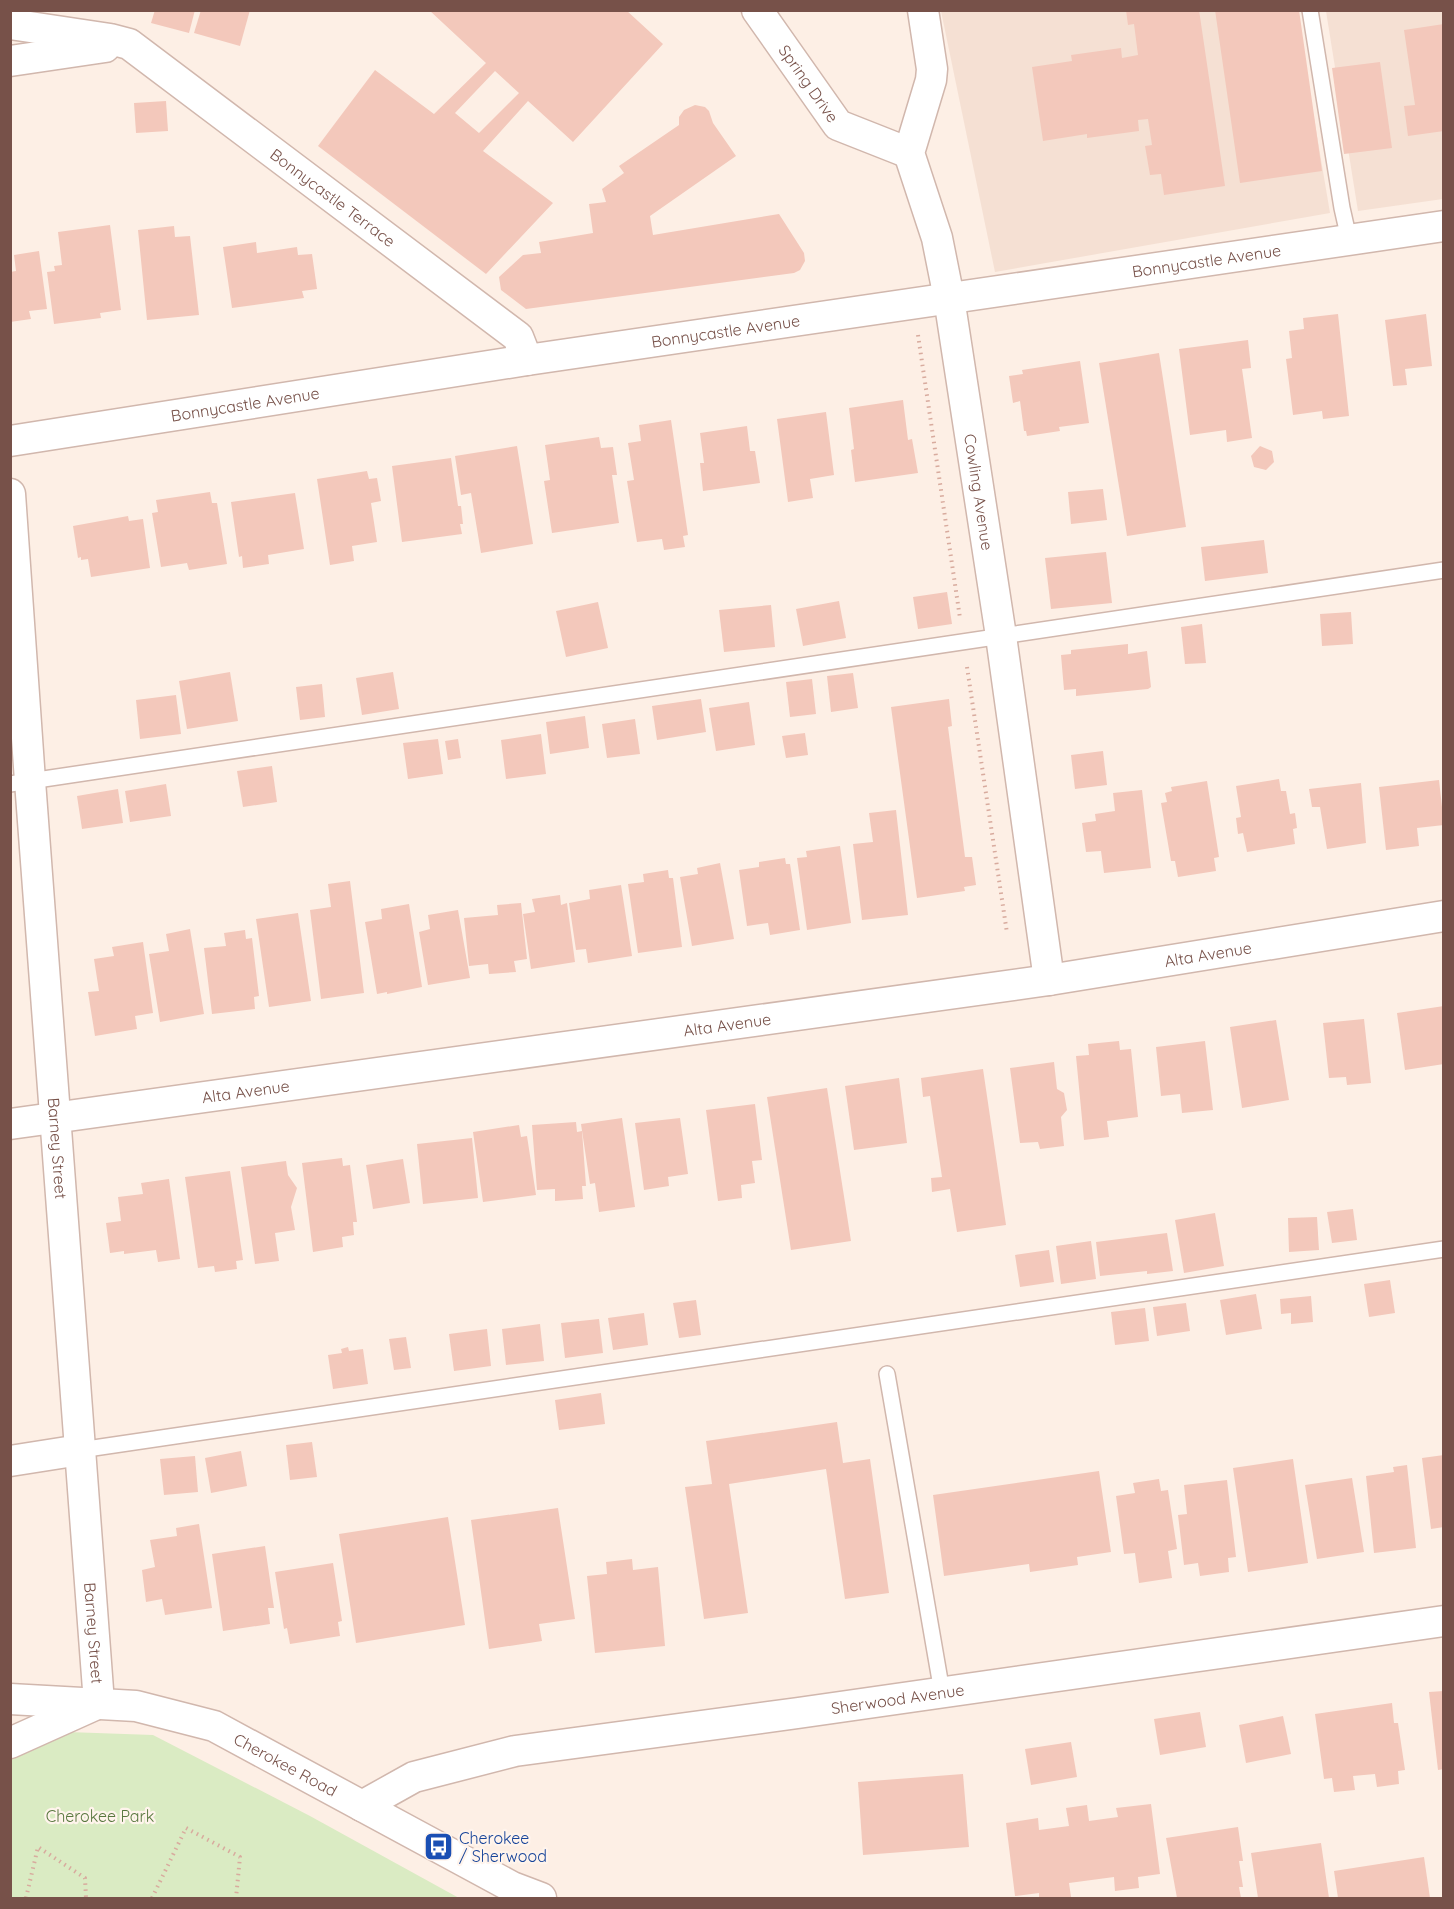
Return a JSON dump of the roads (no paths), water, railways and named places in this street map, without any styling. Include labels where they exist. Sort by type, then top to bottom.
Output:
[{"type":"street","name":"Spring Drive","points":[[757,10],[838,125],[909,153]]},
{"type":"street","points":[[909,153],[932,80],[923,10]]},
{"type":"street","name":"Bonnycastle Terrace","points":[[10,24],[129,44],[518,337],[527,360]]},
{"type":"street","points":[[10,61],[129,44]]},
{"type":"street","name":"Cowling Avenue","points":[[909,153],[937,238],[949,298],[1001,636],[1048,980]]},
{"type":"street","name":"Bonnycastle Avenue","points":[[10,441],[527,360],[1443,226]]},
{"type":"street","name":"Barney Street","points":[[10,494],[20,783],[55,1118],[99,1703],[10,1743]]},
{"type":"street","name":"Alta Avenue","points":[[10,1124],[1048,980],[1443,916]]},
{"type":"street","points":[[10,1461],[80,1449]]},
{"type":"street","name":"Sherwood Avenue","points":[[362,1806],[414,1777],[515,1751],[1443,1622]]},
{"type":"street","name":"Cherokee Road","points":[[10,1699],[136,1706],[214,1726],[512,1887],[541,1899]]},
{"type":"lane","points":[[1310,10],[1349,239]]},
{"type":"lane","points":[[20,783],[1443,570]]},
{"type":"lane","points":[[80,1449],[1443,1249]]},
{"type":"lane","points":[[887,1374],[942,1692]]},
{"type":"place","name":"Cherokee / Sherwood","points":[[438,1847]]},
{"type":"park label","name":"Cherokee Park","points":[[100,1816]]}]
